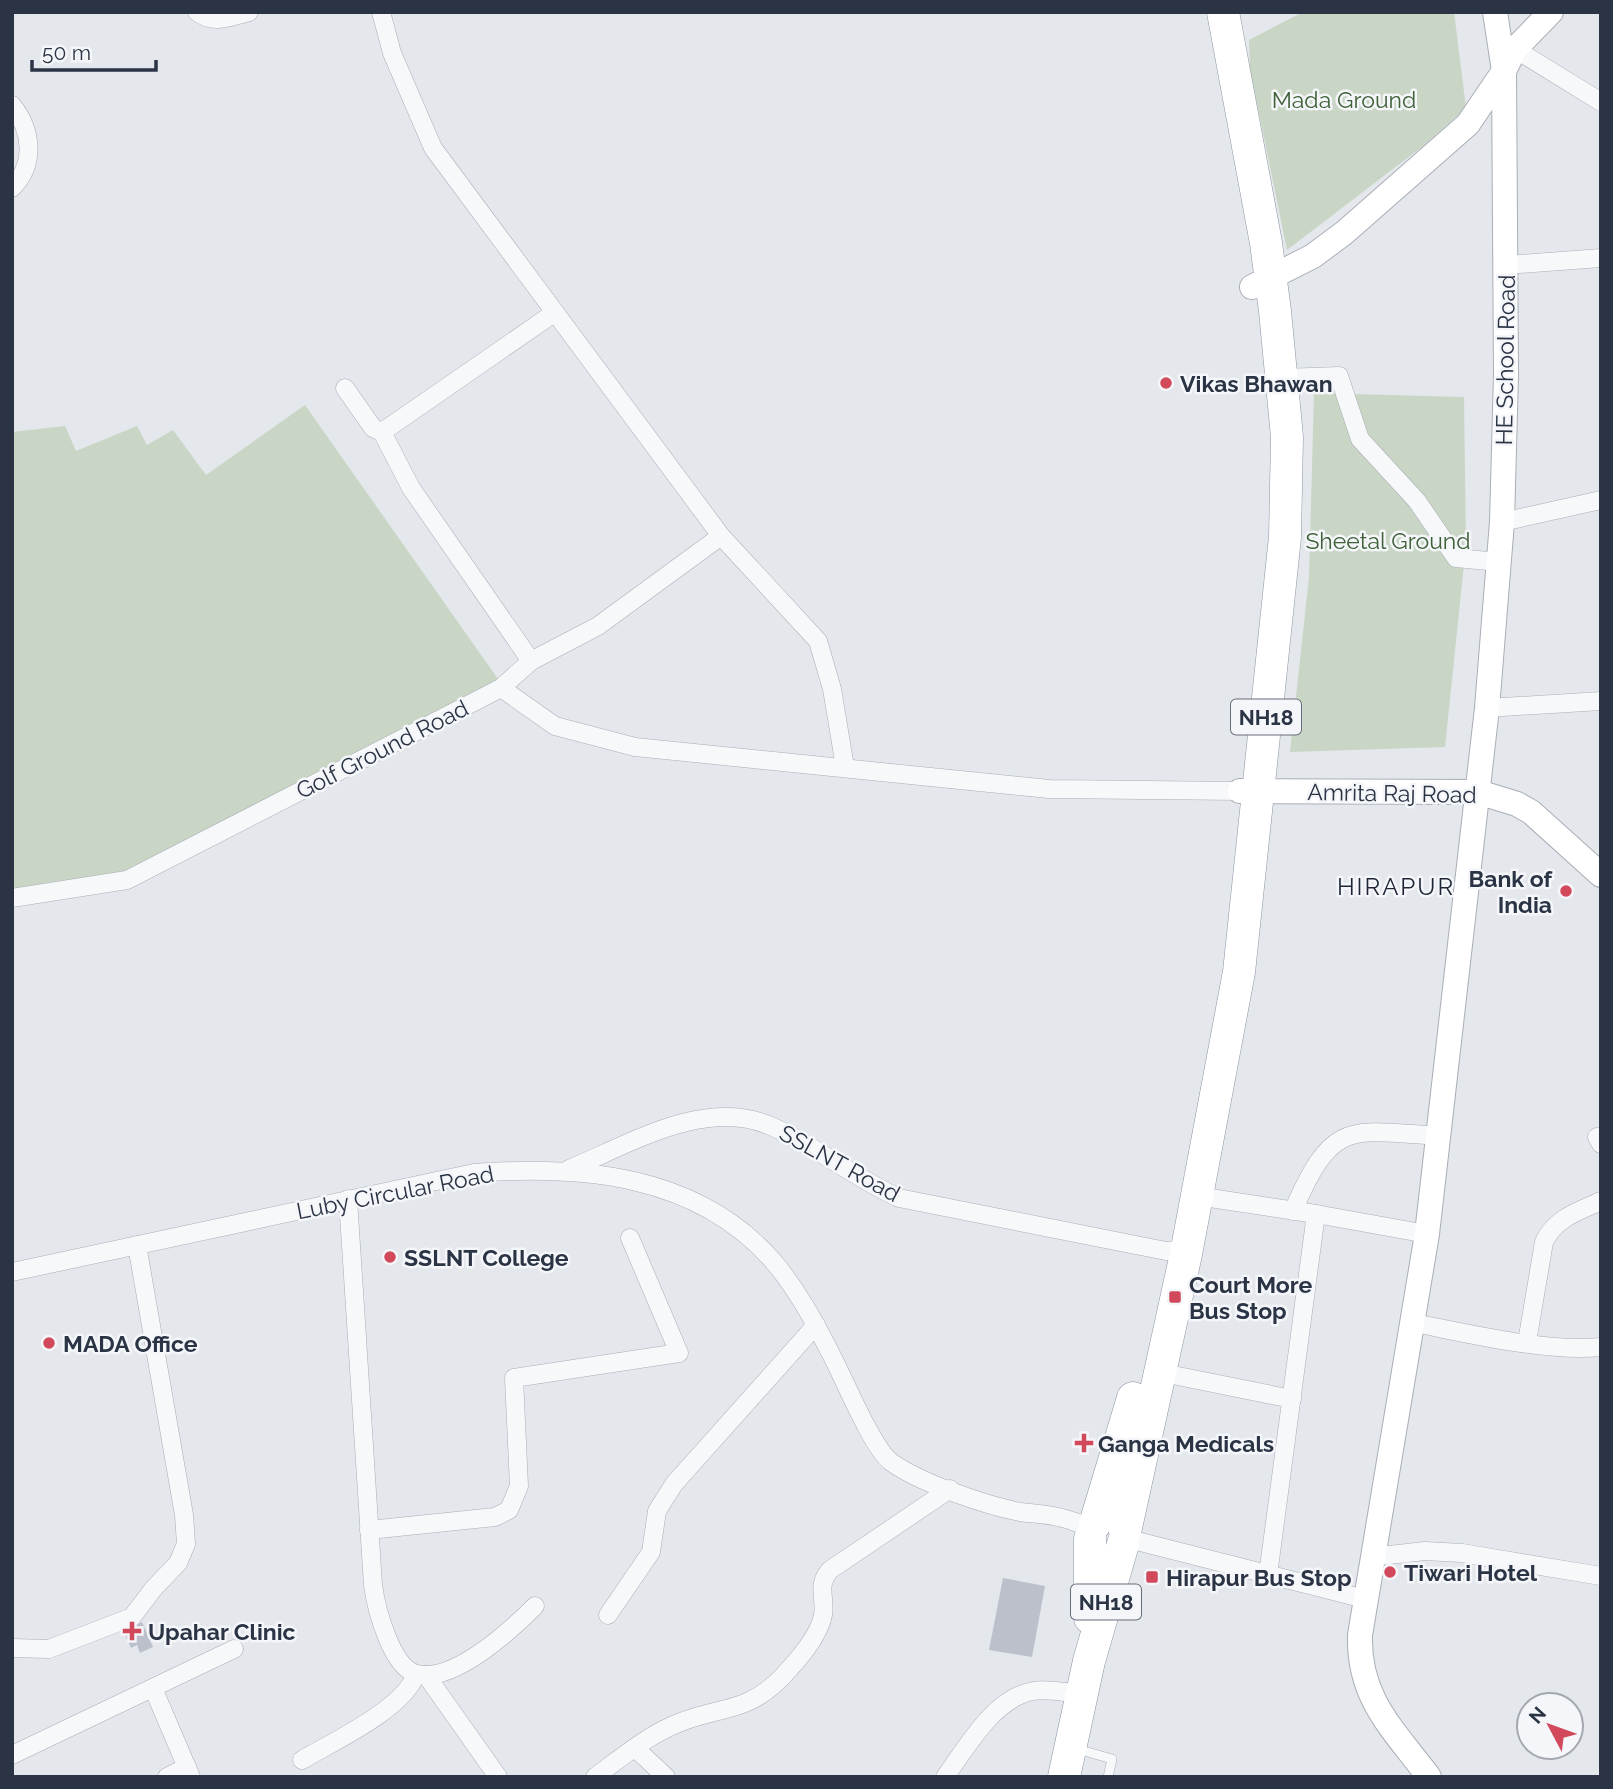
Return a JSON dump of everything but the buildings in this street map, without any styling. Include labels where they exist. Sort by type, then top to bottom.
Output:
[{"type":"highway","name":"NH18","points":[[1108,1534],[1158,1372],[1249,791],[1285,537],[1287,488],[1283,378],[1203,12]]},
{"type":"highway","name":"NH18","points":[[1067,1762],[1089,1661],[1130,1409],[1176,1250],[1197,1196],[1239,972],[1269,513],[1268,419],[1262,283],[1223,12]]},
{"type":"street","points":[[197,12],[206,18],[219,20],[249,12]]},
{"type":"street","points":[[381,12],[392,53],[433,148],[721,536],[818,641],[832,689],[845,767]]},
{"type":"street","name":"HE School Road","points":[[1429,1777],[1364,1682],[1360,1650],[1371,1557],[1414,1323],[1427,1234],[1487,708],[1502,522],[1510,60],[1495,12]]},
{"type":"street","points":[[1262,283],[1313,256],[1344,233],[1468,124],[1510,60],[1551,12]]},
{"type":"street","points":[[1510,60],[1601,102]]},
{"type":"street","points":[[12,105],[30,138],[29,160],[12,188]]},
{"type":"street","points":[[1506,265],[1601,258]]},
{"type":"street","points":[[382,432],[554,313]]},
{"type":"street","points":[[1283,378],[1339,376],[1360,439],[1417,501],[1456,558],[1499,562]]},
{"type":"street","points":[[345,388],[373,428],[382,432],[411,488],[531,661]]},
{"type":"street","points":[[1502,522],[1601,500]]},
{"type":"street","name":"Golf Ground Road","points":[[12,898],[127,880],[501,688],[531,661],[598,626],[721,536]]},
{"type":"street","points":[[501,688],[555,726],[635,747],[1049,789],[1249,791]]},
{"type":"street","points":[[1487,708],[1601,701]]},
{"type":"street","name":"Amrita Raj Road","points":[[1249,791],[1478,792],[1517,804],[1531,812],[1601,875]]},
{"type":"street","name":"SSLNT Road","points":[[562,1171],[693,1120],[720,1116],[748,1118],[782,1132],[871,1185],[899,1198],[1176,1250]]},
{"type":"street","points":[[1293,1211],[1308,1176],[1321,1156],[1339,1139],[1361,1131],[1440,1136]]},
{"type":"street","name":"Luby Circular Road","points":[[12,1272],[474,1173],[519,1169],[605,1173],[643,1182],[682,1195],[716,1213],[772,1260],[816,1325],[873,1437],[890,1461],[983,1503],[1062,1517],[1108,1534],[1365,1599]]},
{"type":"street","points":[[1197,1196],[1427,1234]]},
{"type":"street","points":[[348,1199],[373,1585],[382,1626],[407,1668],[421,1674],[498,1777]]},
{"type":"street","points":[[1527,1342],[1544,1242],[1549,1231],[1557,1223],[1601,1201]]},
{"type":"street","points":[[1268,1575],[1316,1214]]},
{"type":"street","points":[[369,1530],[495,1517],[509,1510],[519,1486],[514,1378],[679,1353],[630,1238]]},
{"type":"street","points":[[12,1648],[49,1649],[125,1622],[178,1563],[186,1544],[184,1515],[136,1245]]},
{"type":"street","points":[[1414,1323],[1527,1342],[1601,1347]]},
{"type":"street","points":[[608,1615],[651,1552],[657,1511],[674,1484],[816,1325]]},
{"type":"street","points":[[1158,1372],[1292,1399]]},
{"type":"street","points":[[595,1777],[635,1748],[681,1722],[728,1711],[765,1693],[782,1677],[817,1630],[823,1616],[820,1587],[830,1570],[950,1489]]},
{"type":"street","points":[[1371,1557],[1425,1552],[1462,1553],[1601,1576]]},
{"type":"street","points":[[302,1760],[386,1709],[409,1689],[421,1674],[451,1668],[480,1654],[510,1631],[535,1606]]},
{"type":"street","points":[[12,1755],[234,1650]]},
{"type":"street","points":[[152,1688],[189,1772],[167,1777]]},
{"type":"street","points":[[945,1777],[992,1716],[1014,1696],[1035,1690],[1082,1694]]},
{"type":"street","points":[[635,1748],[666,1777]]},
{"type":"lane","points":[[1067,1762],[1112,1759],[1108,1777]]},
{"type":"green space","name":"Mada Ground","points":[[1303,12],[1454,12],[1466,108],[1423,146],[1287,250],[1250,69],[1249,40]]},
{"type":"green space","name":"Sheetal Ground","points":[[1314,393],[1464,397],[1466,545],[1445,747],[1290,752],[1309,577]]},
{"type":"green space","points":[[305,405],[498,679],[126,875],[12,900],[12,432],[65,426],[76,451],[137,426],[147,445],[173,430],[206,475]]},
{"type":"place","name":"Vikas Bhawan","points":[[1166,383]]},
{"type":"place","name":"Bank of India","points":[[1566,891]]},
{"type":"place","name":"SSLNT College","points":[[390,1257]]},
{"type":"place","name":"Court More Bus Stop","points":[[1175,1297]]},
{"type":"place","name":"MADA Office","points":[[49,1343]]},
{"type":"place","name":"Ganga Medicals","points":[[1084,1443]]},
{"type":"place","name":"Tiwari Hotel","points":[[1390,1572]]},
{"type":"place","name":"Hirapur Bus Stop","points":[[1152,1577]]},
{"type":"place","name":"Upahar Clinic","points":[[132,1631]]},
{"type":"district","name":"HIRAPUR","points":[[1396,886]]}]
